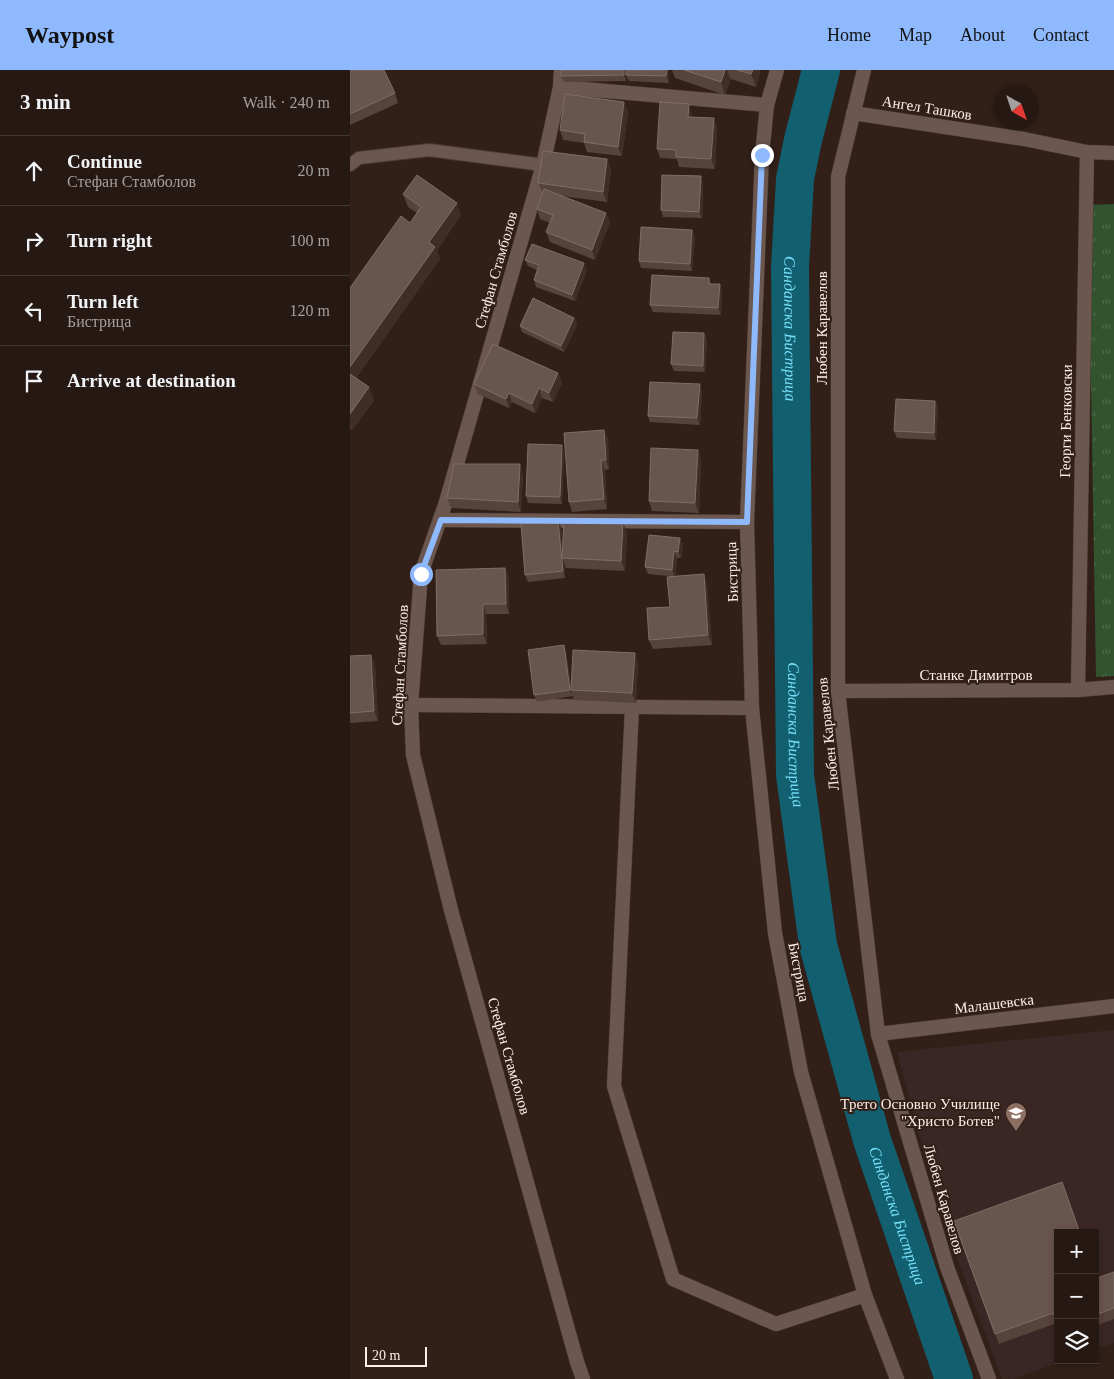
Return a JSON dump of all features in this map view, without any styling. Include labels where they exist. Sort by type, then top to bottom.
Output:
[{"type":"street","name":"Стефан Стамболов","points":[[560,70],[560,87],[544,165],[441,520],[421,574],[411,705],[413,755],[451,910],[583,1379]]},
{"type":"street","name":"Бистрица","points":[[777,70],[767,105],[762,155],[747,522],[752,708],[775,933],[801,1072],[865,1295],[897,1379]]},
{"type":"street","name":"Любен Каравелов","points":[[864,70],[838,177],[838,691],[878,1034],[947,1267],[989,1379]]},
{"type":"street","points":[[560,87],[767,105]]},
{"type":"street","name":"Ангел Ташков","points":[[853,113],[1024,139],[1087,152],[1114,153]]},
{"type":"street","name":"Георги Бенковски","points":[[1078,690],[1087,152]]},
{"type":"street","points":[[441,520],[747,522]]},
{"type":"street","name":"Станке Димитров","points":[[838,691],[1078,690],[1114,687]]},
{"type":"street","points":[[411,705],[752,708]]},
{"type":"street","points":[[632,707],[614,1086],[673,1279],[776,1324],[865,1295]]},
{"type":"street","name":"Малашевска","points":[[878,1034],[1114,1006]]},
{"type":"lane","points":[[350,165],[359,158],[429,150],[544,165]]},
{"type":"shaded area","name":"Трето Основно Училище \"Христо Ботев\"","points":[[1114,1030],[1114,1343],[1099,1348],[1099,1229],[1054,1229],[1054,1364],[1013,1379],[1002,1379],[940,1212],[897,1052]]},
{"type":"green space","points":[[1114,204],[1114,676],[1096,677],[1088,205]]},
{"type":"building","points":[[350,70],[384,70],[395,93],[350,114]]},
{"type":"building","points":[[561,70],[624,70],[624,75],[561,76]]},
{"type":"building","points":[[626,70],[667,70],[666,76],[626,75]]},
{"type":"building","points":[[684,70],[725,70],[721,82]]},
{"type":"building","points":[[737,70],[753,70],[751,74]]},
{"type":"building","points":[[565,94],[624,102],[618,147],[584,142],[585,134],[560,130]]},
{"type":"building","points":[[660,102],[689,104],[688,117],[714,118],[711,159],[676,157],[676,150],[657,149]]},
{"type":"building","points":[[543,151],[607,159],[603,192],[538,183]]},
{"type":"building","points":[[417,175],[457,203],[429,242],[435,247],[350,367],[350,288],[401,216],[410,223],[421,207],[403,194]]},
{"type":"building","points":[[662,175],[701,176],[699,212],[661,210]]},
{"type":"building","points":[[544,189],[606,213],[592,250],[546,232],[553,215],[537,209]]},
{"type":"building","points":[[641,227],[692,230],[690,264],[639,261]]},
{"type":"building","points":[[532,244],[584,263],[572,295],[534,280],[539,265],[525,260]]},
{"type":"building","points":[[652,275],[709,278],[709,284],[720,284],[718,308],[650,305]]},
{"type":"building","points":[[533,298],[574,318],[561,346],[520,326]]},
{"type":"building","points":[[673,332],[704,333],[703,366],[671,364]]},
{"type":"building","points":[[493,344],[558,373],[549,393],[539,388],[532,404],[509,393],[506,399],[474,384]]},
{"type":"building","points":[[350,374],[369,387],[350,414]]},
{"type":"building","points":[[650,382],[700,384],[697,418],[648,416]]},
{"type":"building","points":[[896,399],[935,401],[934,433],[894,431]]},
{"type":"building","points":[[604,430],[606,460],[601,460],[604,499],[569,502],[564,433]]},
{"type":"building","points":[[528,444],[562,445],[560,497],[526,496]]},
{"type":"building","points":[[651,448],[698,450],[695,503],[649,501]]},
{"type":"building","points":[[454,464],[520,464],[518,502],[447,498]]},
{"type":"building","points":[[564,520],[623,523],[621,561],[562,558]]},
{"type":"building","points":[[558,521],[563,571],[525,575],[521,524]]},
{"type":"building","points":[[649,535],[680,538],[678,552],[674,551],[672,570],[645,567]]},
{"type":"building","points":[[505,568],[506,604],[483,604],[483,634],[437,636],[436,570]]},
{"type":"building","points":[[704,574],[708,635],[649,640],[647,608],[670,607],[667,577]]},
{"type":"building","points":[[564,645],[570,690],[534,695],[528,650]]},
{"type":"building","points":[[573,650],[635,653],[632,693],[571,690]]},
{"type":"building","points":[[371,655],[374,711],[350,713],[350,656]]},
{"type":"building","points":[[1062,1182],[1079,1229],[1054,1229],[1054,1315],[1053,1313],[995,1334],[954,1221]]},
{"type":"building","points":[[1114,1272],[1114,1308],[1099,1314],[1099,1277]]},
{"type":"waterway","name":"Санданска Бистрица","points":[[821,70],[795,179],[790,267],[795,775],[818,945],[872,1140],[954,1379]]},
{"type":"place","name":"Трето Основно Училище \"Христо Ботев\"","points":[[1016,1132]]},
{"type":"route","points":[[421,574],[441,520],[747,522],[762,155]]}]
